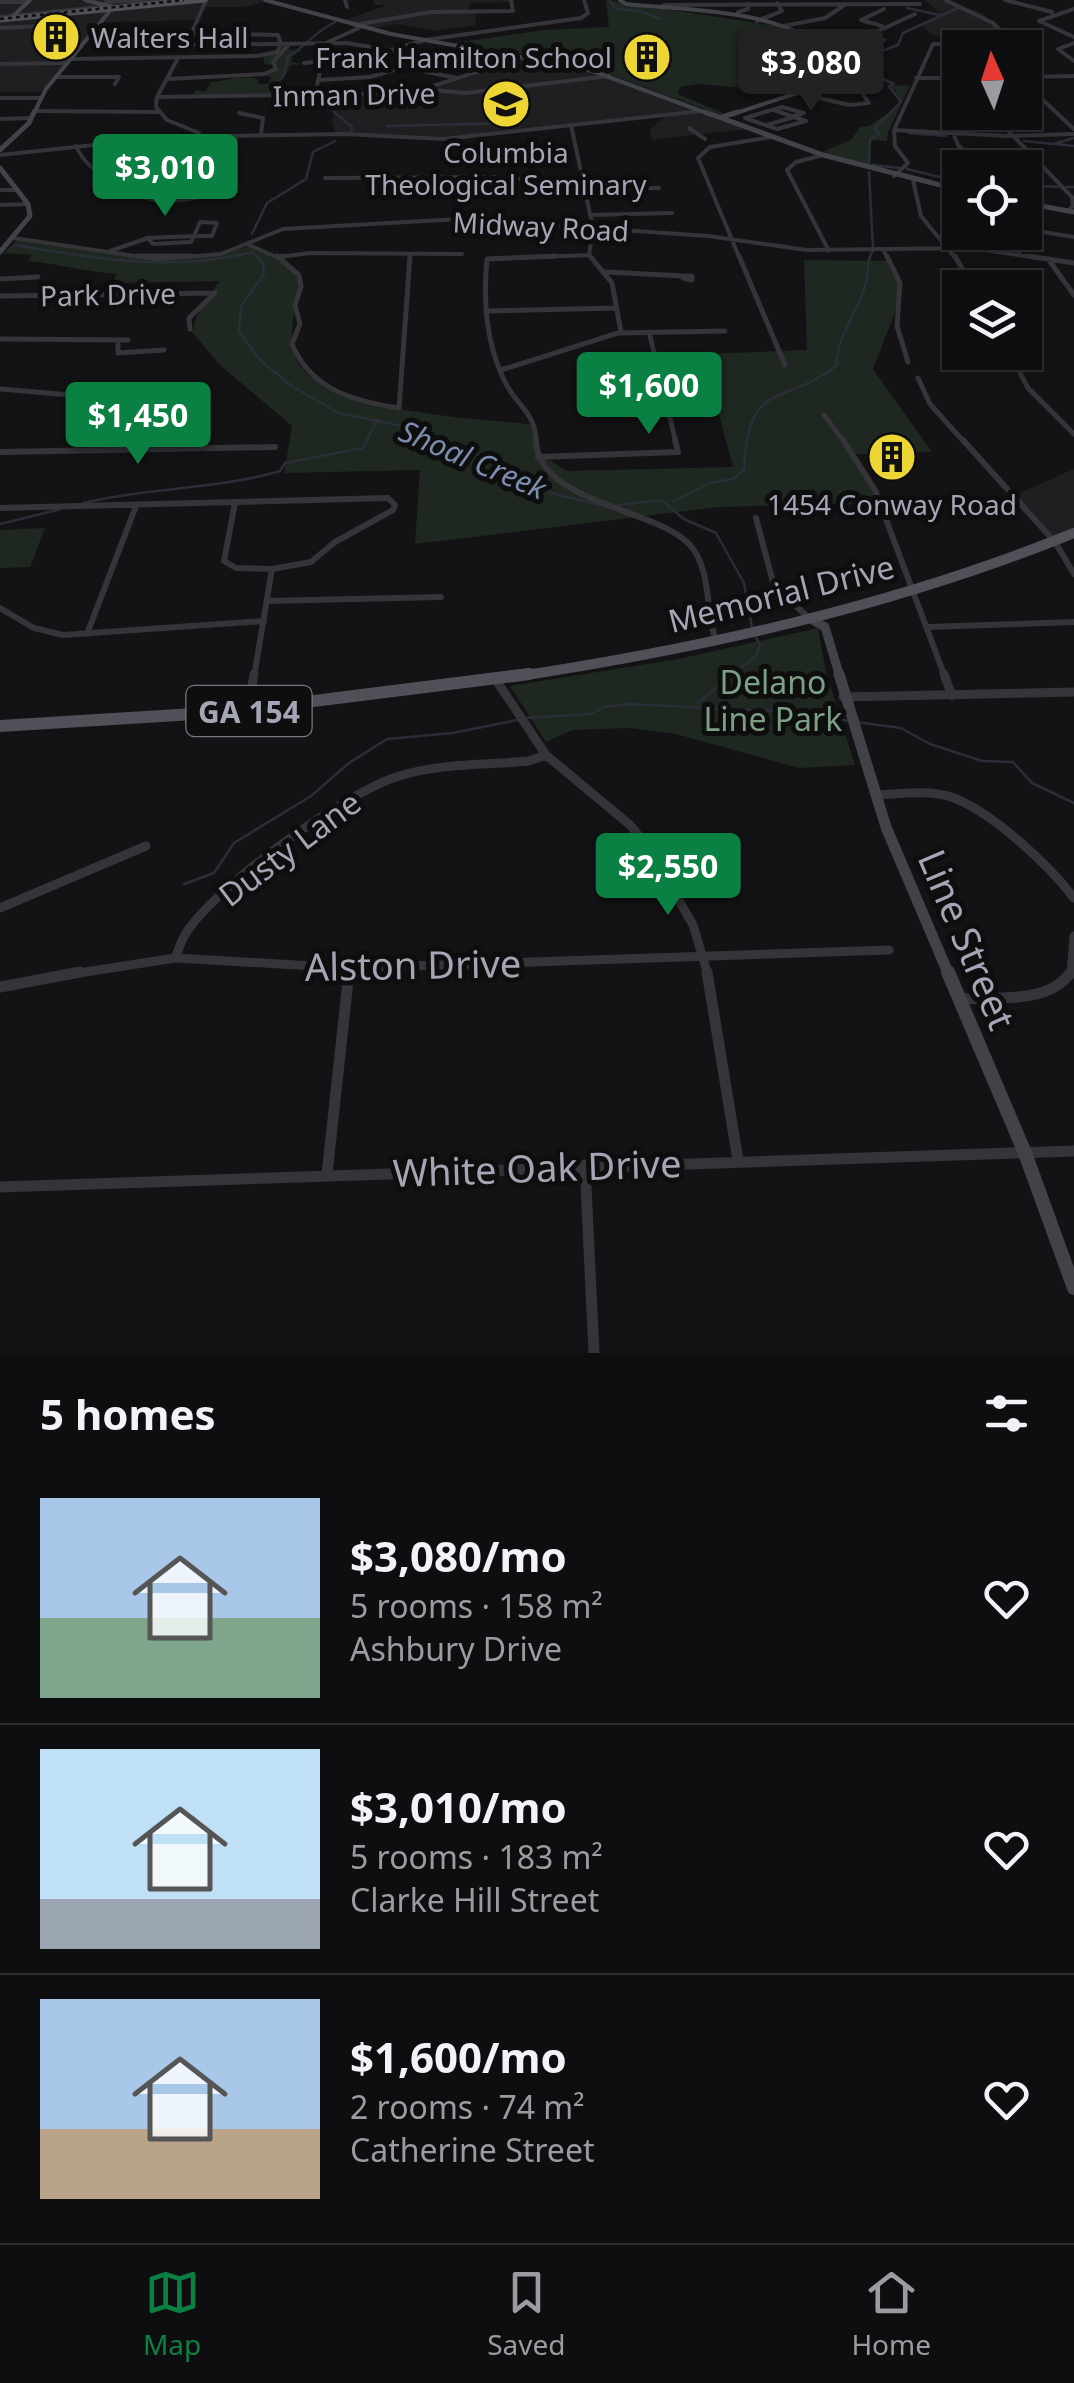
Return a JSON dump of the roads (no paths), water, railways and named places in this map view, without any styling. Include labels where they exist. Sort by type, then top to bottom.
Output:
[{"type":"main road","points":[[84,0],[110,4]]},
{"type":"main road","points":[[0,22],[110,4],[206,0]]},
{"type":"main road","points":[[265,0],[363,27],[609,76],[823,156],[942,187]]},
{"type":"main road","points":[[623,0],[635,6],[784,26],[807,33],[831,55],[798,93],[720,118]]},
{"type":"main road","points":[[13,16],[29,1]]},
{"type":"main road","points":[[312,13],[313,3]]},
{"type":"main road","points":[[0,152],[31,118],[41,98],[110,4]]},
{"type":"main road","points":[[0,168],[28,204],[30,216],[6,245]]},
{"type":"main road","points":[[1042,205],[1071,211]]},
{"type":"main road","name":"Memorial Drive","points":[[496,680],[717,641],[809,618],[913,589],[1074,533]]},
{"type":"main road","name":"Line Street","points":[[809,618],[825,627],[843,697],[886,827],[1025,1153],[1074,1288]]},
{"type":"main road","name":"GA 154","points":[[0,726],[248,712],[496,680]]},
{"type":"street","points":[[0,22],[13,16],[157,0]]},
{"type":"street","points":[[206,0],[157,96],[158,112],[167,120],[207,136]]},
{"type":"street","points":[[346,0],[348,7]]},
{"type":"street","points":[[354,25],[430,12],[513,10],[511,0]]},
{"type":"street","points":[[304,63],[584,16],[588,13],[584,0]]},
{"type":"street","points":[[945,0],[979,12],[996,24],[996,30]]},
{"type":"street","points":[[1005,0],[1056,12]]},
{"type":"street","points":[[0,2],[29,1]]},
{"type":"street","points":[[695,13],[704,9],[702,4]]},
{"type":"street","points":[[738,12],[748,9],[748,4]]},
{"type":"street","points":[[757,21],[782,11],[777,4]]},
{"type":"street","points":[[664,5],[920,4]]},
{"type":"street","points":[[784,26],[832,14],[843,6]]},
{"type":"street","points":[[884,9],[861,20],[887,27]]},
{"type":"street","points":[[1074,9],[1039,21],[1074,40]]},
{"type":"street","points":[[820,13],[832,14]]},
{"type":"street","points":[[807,33],[887,27],[915,14]]},
{"type":"street","points":[[0,22],[40,26],[55,15]]},
{"type":"street","points":[[832,25],[840,32]]},
{"type":"street","points":[[326,43],[363,27]]},
{"type":"street","points":[[0,64],[256,56],[277,52],[281,44],[278,35],[264,32],[192,33]]},
{"type":"street","points":[[844,40],[879,45]]},
{"type":"street","points":[[828,50],[879,45],[884,40]]},
{"type":"street","points":[[1074,40],[1058,49],[1074,61]]},
{"type":"street","points":[[185,45],[326,43],[396,50],[492,68]]},
{"type":"street","points":[[315,95],[326,43]]},
{"type":"street","points":[[894,176],[908,163],[895,146],[894,130],[934,43],[942,43]]},
{"type":"street","points":[[167,79],[264,74],[276,68],[273,62],[289,44]]},
{"type":"street","points":[[318,80],[370,77],[436,57]]},
{"type":"street","points":[[421,88],[524,57]]},
{"type":"street","points":[[798,93],[850,105],[867,104],[849,74],[823,68]]},
{"type":"street","points":[[422,71],[459,78]]},
{"type":"street","name":"Inman Drive","points":[[157,96],[315,95],[421,88],[466,93],[609,76]]},
{"type":"street","points":[[1042,77],[1074,76]]},
{"type":"street","points":[[56,77],[118,77],[116,84]]},
{"type":"street","points":[[916,78],[942,79]]},
{"type":"street","points":[[838,88],[858,88]]},
{"type":"street","points":[[0,98],[41,98]]},
{"type":"street","points":[[1042,100],[1074,132]]},
{"type":"street","points":[[752,130],[765,126],[794,117],[804,113],[784,107],[772,110],[745,118],[765,126],[777,130],[806,121],[794,117],[772,110],[760,106]]},
{"type":"street","points":[[35,111],[86,110],[116,116],[158,112]]},
{"type":"street","points":[[0,152],[187,136],[364,134],[432,140],[701,110]]},
{"type":"street","points":[[239,112],[263,118],[261,136]]},
{"type":"street","points":[[0,118],[31,118]]},
{"type":"street","points":[[570,125],[593,228],[589,255]]},
{"type":"street","points":[[690,128],[705,139]]},
{"type":"street","points":[[894,130],[1013,136],[1074,132]]},
{"type":"street","points":[[1007,130],[1072,197],[1071,211]]},
{"type":"street","points":[[187,136],[195,132]]},
{"type":"street","points":[[954,133],[963,150]]},
{"type":"street","points":[[76,146],[84,163],[147,201],[196,200],[214,194],[237,136]]},
{"type":"street","points":[[166,155],[163,147],[169,137]]},
{"type":"street","points":[[772,137],[718,145],[698,154],[786,365]]},
{"type":"street","points":[[0,140],[10,140]]},
{"type":"street","points":[[823,156],[796,162],[787,170],[830,251]]},
{"type":"street","points":[[117,185],[221,177]]},
{"type":"street","points":[[325,178],[490,177],[659,188]]},
{"type":"street","points":[[912,180],[921,216],[942,239]]},
{"type":"street","points":[[0,190],[17,190]]},
{"type":"street","points":[[0,205],[28,204]]},
{"type":"street","points":[[590,215],[672,213]]},
{"type":"street","name":"Midway Road","points":[[6,245],[156,259],[221,254],[282,228],[423,221],[731,238],[830,251],[942,248]]},
{"type":"street","points":[[107,252],[128,240],[147,236],[149,243],[189,243],[200,222],[217,223],[212,236],[193,236]]},
{"type":"street","points":[[1042,233],[1074,237]]},
{"type":"street","points":[[249,245],[279,257],[296,271],[302,282],[295,305],[300,324],[292,344],[298,360],[324,386],[360,400],[399,408],[410,255]]},
{"type":"street","points":[[882,249],[900,283],[897,326],[908,362]]},
{"type":"street","name":"Midway Road","points":[[973,250],[1074,263]]},
{"type":"street","points":[[1019,254],[1020,250]]},
{"type":"street","points":[[279,257],[310,253],[462,254]]},
{"type":"street","points":[[621,332],[606,272],[589,255],[489,258],[486,262],[489,348],[506,384],[535,422],[538,456],[553,472],[603,505],[666,529],[688,543],[696,553],[708,588],[709,626],[717,641]]},
{"type":"street","points":[[1048,259],[1074,295]]},
{"type":"street","points":[[606,272],[684,276]]},
{"type":"street","points":[[0,279],[38,277]]},
{"type":"street","name":"Park Drive","points":[[0,296],[216,293],[189,318],[190,329]]},
{"type":"street","points":[[488,312],[616,308]]},
{"type":"street","points":[[501,370],[621,332],[725,331]]},
{"type":"street","points":[[538,456],[678,452],[650,332]]},
{"type":"street","points":[[0,339],[128,340]]},
{"type":"street","points":[[118,341],[121,354],[164,350]]},
{"type":"street","points":[[1018,370],[1028,388],[1074,434]]},
{"type":"street","points":[[918,378],[930,404],[1055,542],[1074,574]]},
{"type":"street","points":[[0,389],[137,402],[164,418],[175,449]]},
{"type":"street","points":[[824,415],[866,471],[952,696]]},
{"type":"street","points":[[0,452],[275,447]]},
{"type":"street","points":[[0,508],[388,498],[394,505],[393,510],[335,542],[311,562],[272,569],[236,568],[224,562],[235,503]]},
{"type":"street","points":[[87,634],[136,506]]},
{"type":"street","points":[[756,518],[774,586],[809,618]]},
{"type":"street","points":[[248,712],[272,569]]},
{"type":"street","points":[[268,600],[441,597]]},
{"type":"street","points":[[0,608],[43,631],[87,634],[264,621]]},
{"type":"street","points":[[928,627],[1074,622]]},
{"type":"street","points":[[496,680],[546,755],[630,825],[694,925],[705,957],[738,1160]]},
{"type":"street","points":[[843,697],[1074,692]]},
{"type":"street","name":"Dusty Lane","points":[[175,958],[187,932],[215,901],[352,797],[414,772],[528,761],[546,755]]},
{"type":"street","points":[[876,795],[938,794],[969,805],[1060,881],[1074,898]]},
{"type":"street","points":[[0,908],[146,846]]},
{"type":"street","points":[[959,999],[1053,990],[1071,975],[1074,936]]},
{"type":"street","name":"Alston Drive","points":[[0,988],[175,958],[349,968],[889,950]]},
{"type":"street","points":[[326,1174],[349,968]]},
{"type":"street","name":"White Oak Drive","points":[[0,1186],[1074,1151]]},
{"type":"street","points":[[586,1165],[594,1353]]},
{"type":"waterway","points":[[610,1],[616,9],[643,12],[660,19]]},
{"type":"waterway","points":[[907,8],[940,15]]},
{"type":"waterway","points":[[857,65],[856,61],[898,45],[903,33],[958,8]]},
{"type":"waterway","name":"Shoal Creek","points":[[270,93],[284,75],[288,57],[335,22]]},
{"type":"waterway","points":[[751,29],[826,55]]},
{"type":"waterway","points":[[834,56],[894,84],[889,86],[901,102],[875,128],[879,134],[870,140],[869,164]]},
{"type":"waterway","name":"Shoal Creek","points":[[293,100],[332,110],[352,127],[351,133]]},
{"type":"waterway","points":[[387,126],[510,123]]},
{"type":"waterway","points":[[908,133],[946,136]]},
{"type":"waterway","points":[[1024,141],[1053,144],[1074,138]]},
{"type":"waterway","name":"Shoal Creek","points":[[252,234],[267,203],[306,179],[313,152],[335,141]]},
{"type":"waterway","points":[[1056,144],[1074,146]]},
{"type":"waterway","points":[[873,165],[899,168]]},
{"type":"waterway","points":[[907,169],[942,178]]},
{"type":"waterway","points":[[869,172],[873,249]]},
{"type":"waterway","points":[[1042,186],[1058,187]]},
{"type":"waterway","points":[[1067,187],[1074,187]]},
{"type":"waterway","name":"Shoal Creek","points":[[16,245],[105,259],[164,262],[253,252],[263,264],[264,274],[241,306],[239,332],[260,360],[293,387],[339,413],[377,421]]},
{"type":"waterway","points":[[673,502],[709,483],[733,479],[744,470],[752,421],[761,407],[836,366],[841,341],[863,293],[873,251]]},
{"type":"waterway","points":[[83,503],[256,477],[280,471],[285,463],[363,448],[377,421]]},
{"type":"waterway","name":"Shoal Creek","points":[[377,421],[416,429],[529,476],[551,493],[600,505]]},
{"type":"waterway","name":"Shoal Creek","points":[[618,505],[661,500],[684,519],[716,533],[744,583],[752,627]]},
{"type":"waterway","points":[[0,524],[61,509]]},
{"type":"waterway","name":"Shoal Creek","points":[[696,704],[757,655],[760,644],[756,638]]},
{"type":"waterway","points":[[525,718],[591,714],[604,707],[630,704],[807,713],[849,721]]},
{"type":"waterway","points":[[184,884],[214,873],[234,843],[311,796],[349,763],[387,739],[453,733],[517,720]]},
{"type":"waterway","name":"Shoal Creek","points":[[856,722],[901,728],[930,744],[982,761],[1013,762],[1032,783],[1074,803]]},
{"type":"railway","points":[[0,19],[184,0]]},
{"type":"place","name":"Walters Hall","points":[[56,37]]},
{"type":"place","name":"Frank Hamilton School","points":[[647,57]]},
{"type":"place","name":"Columbia Theological Seminary","points":[[506,104]]},
{"type":"place","name":"1454 Conway Road","points":[[892,457]]},
{"type":"park label","name":"Delano Line Park","points":[[773,700]]}]
